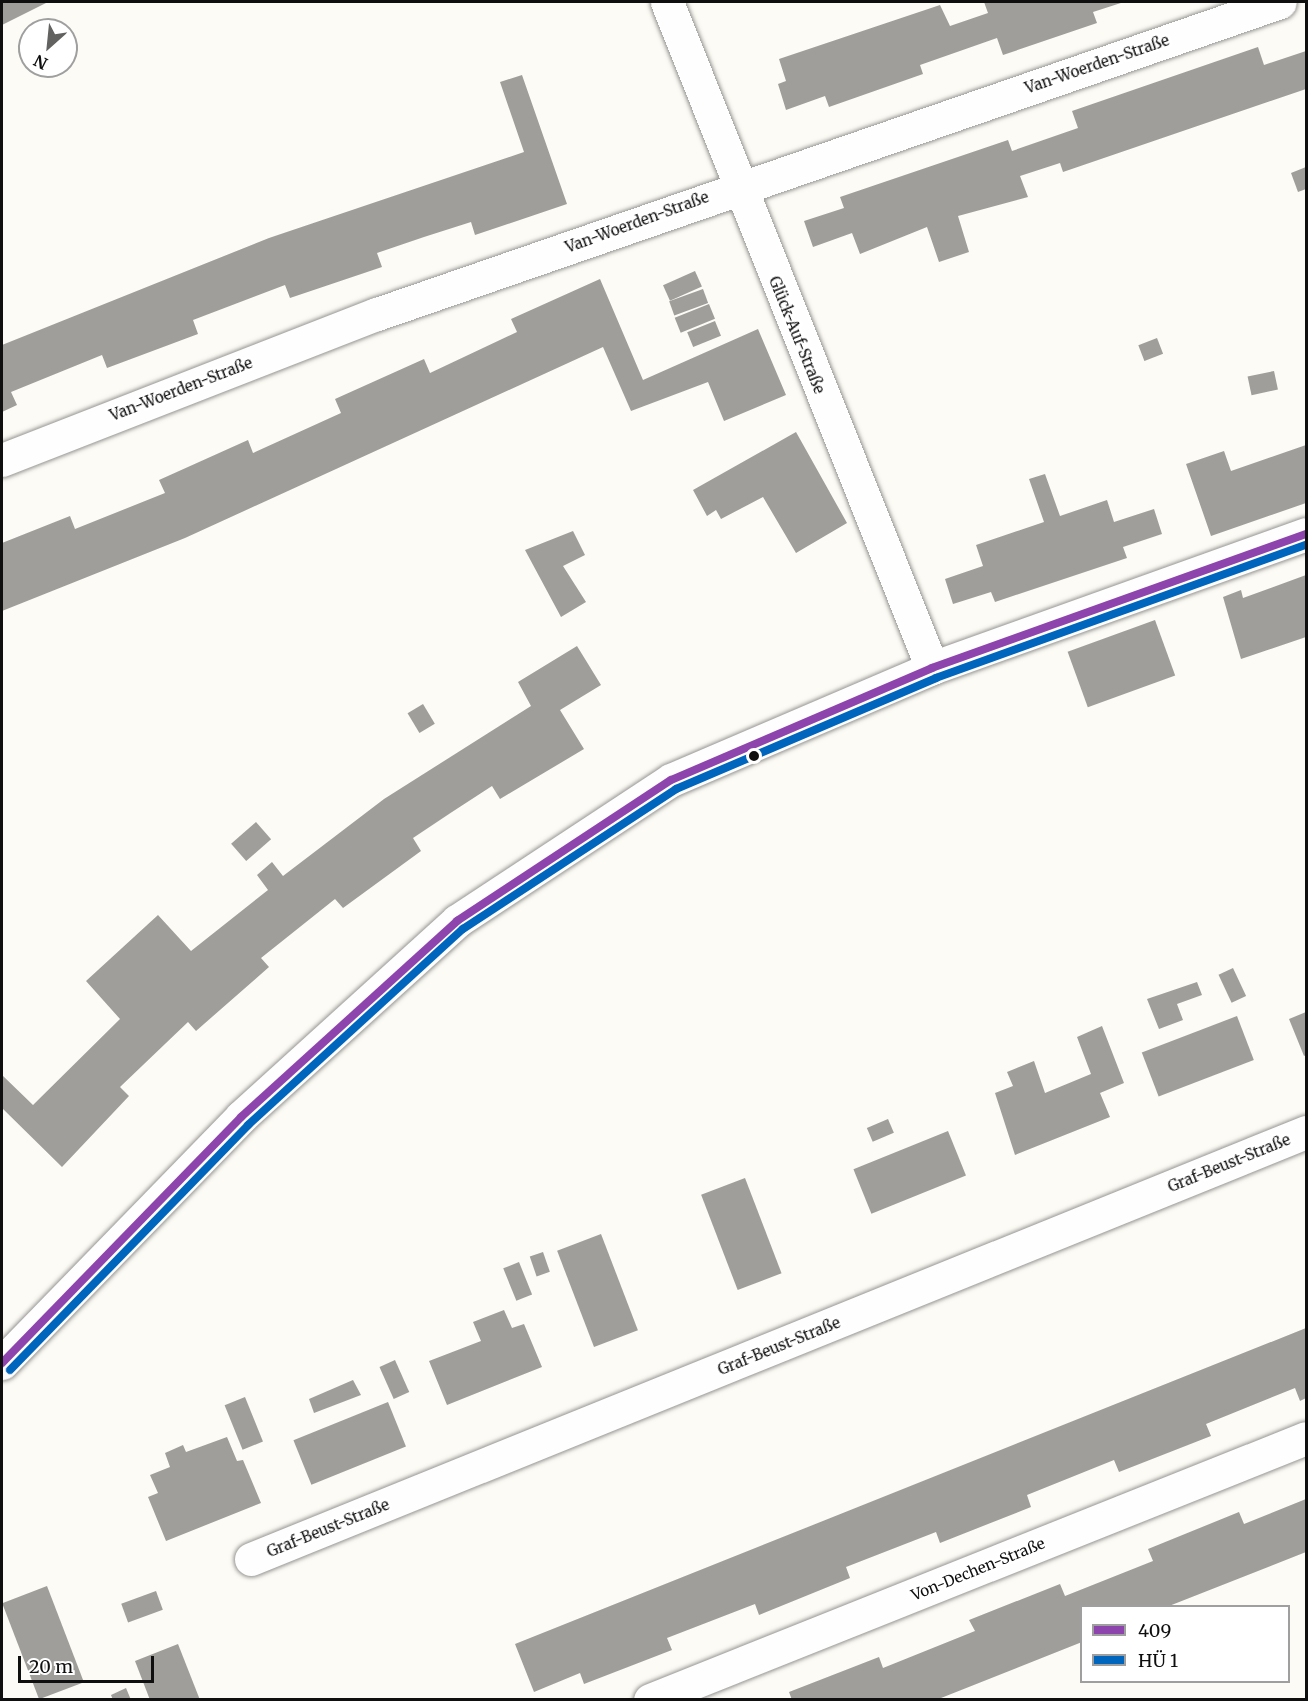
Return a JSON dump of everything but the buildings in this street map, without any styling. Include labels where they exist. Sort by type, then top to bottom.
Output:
[{"type":"street","name":"Glück-Auf-Straße","points":[[667,2],[737,187],[932,668]]},
{"type":"street","name":"Van-Woerden-Straße","points":[[2,460],[366,318],[737,187],[1280,2]]},
{"type":"street","points":[[2,1364],[241,1117],[458,921],[671,780],[932,668],[1306,534]]},
{"type":"street","name":"Graf-Beust-Straße","points":[[251,1559],[1306,1132]]},
{"type":"street","name":"Von-Dechen-Straße","points":[[650,1700],[1306,1438]]},
{"type":"transit line","name":"409","points":[[2,1363],[241,1117],[457,921],[671,780],[932,668],[1306,534]]},
{"type":"transit line","points":[[10,1370],[248,1125],[463,929],[676,789],[936,678],[1306,545]]}]
